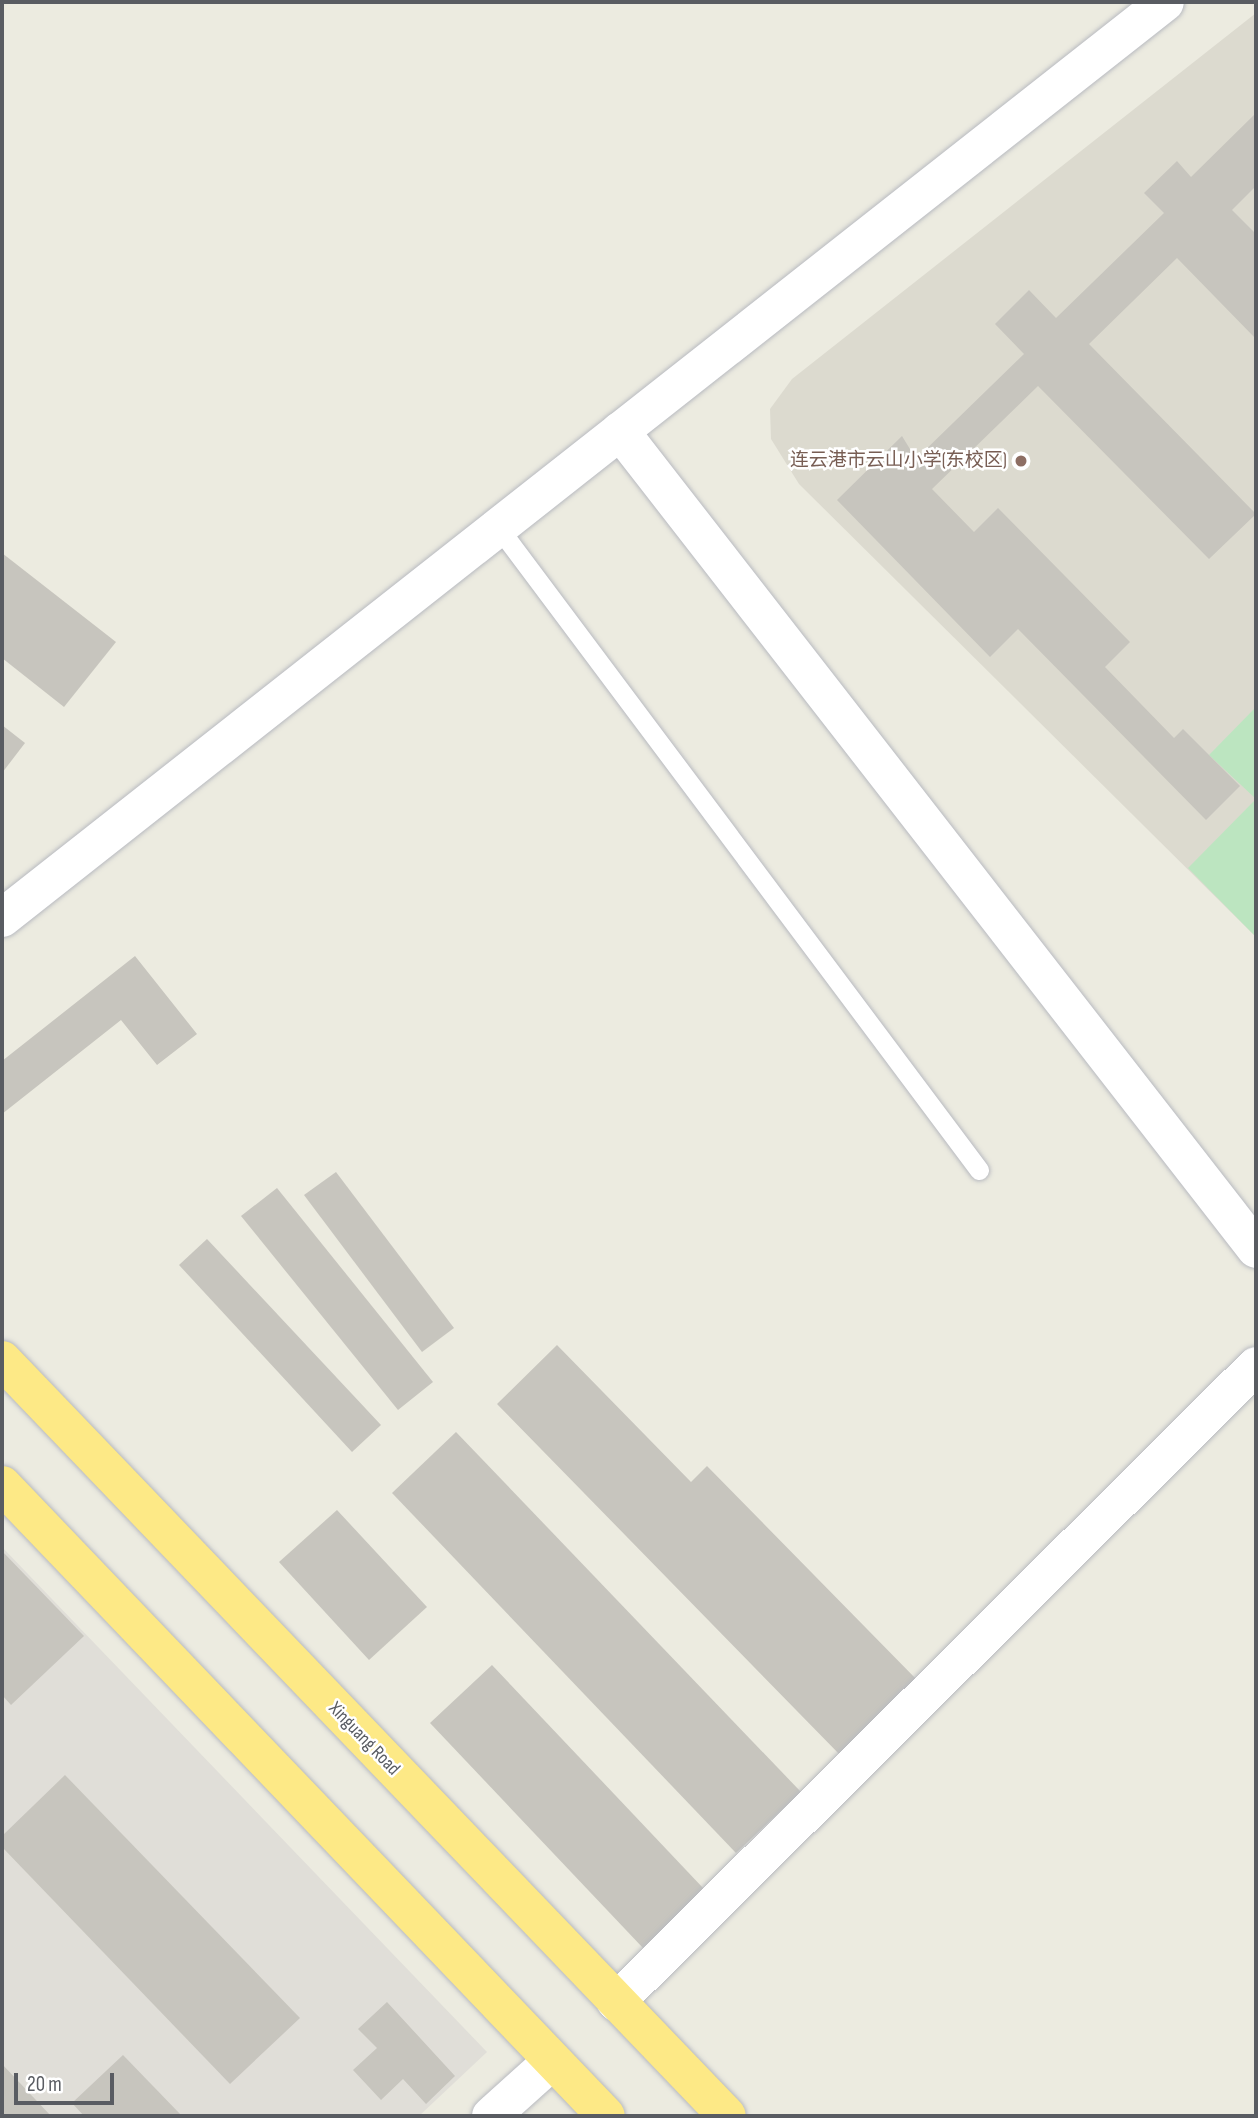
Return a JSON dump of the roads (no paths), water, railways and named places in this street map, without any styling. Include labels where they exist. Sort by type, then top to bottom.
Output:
[{"type":"highway","name":"Xinguang Road","points":[[2,1360],[727,2116]]},
{"type":"highway","points":[[2,1485],[606,2116]]},
{"type":"street","points":[[2,919],[1166,2]]},
{"type":"street","points":[[620,431],[1256,1249]]},
{"type":"street","points":[[616,2001],[1256,1366]]},
{"type":"street","points":[[491,2116],[552,2061]]},
{"type":"lane","points":[[498,527],[979,1170]]},
{"type":"place","name":"连云港市云山小学(东校区)","points":[[1021,461]]}]
